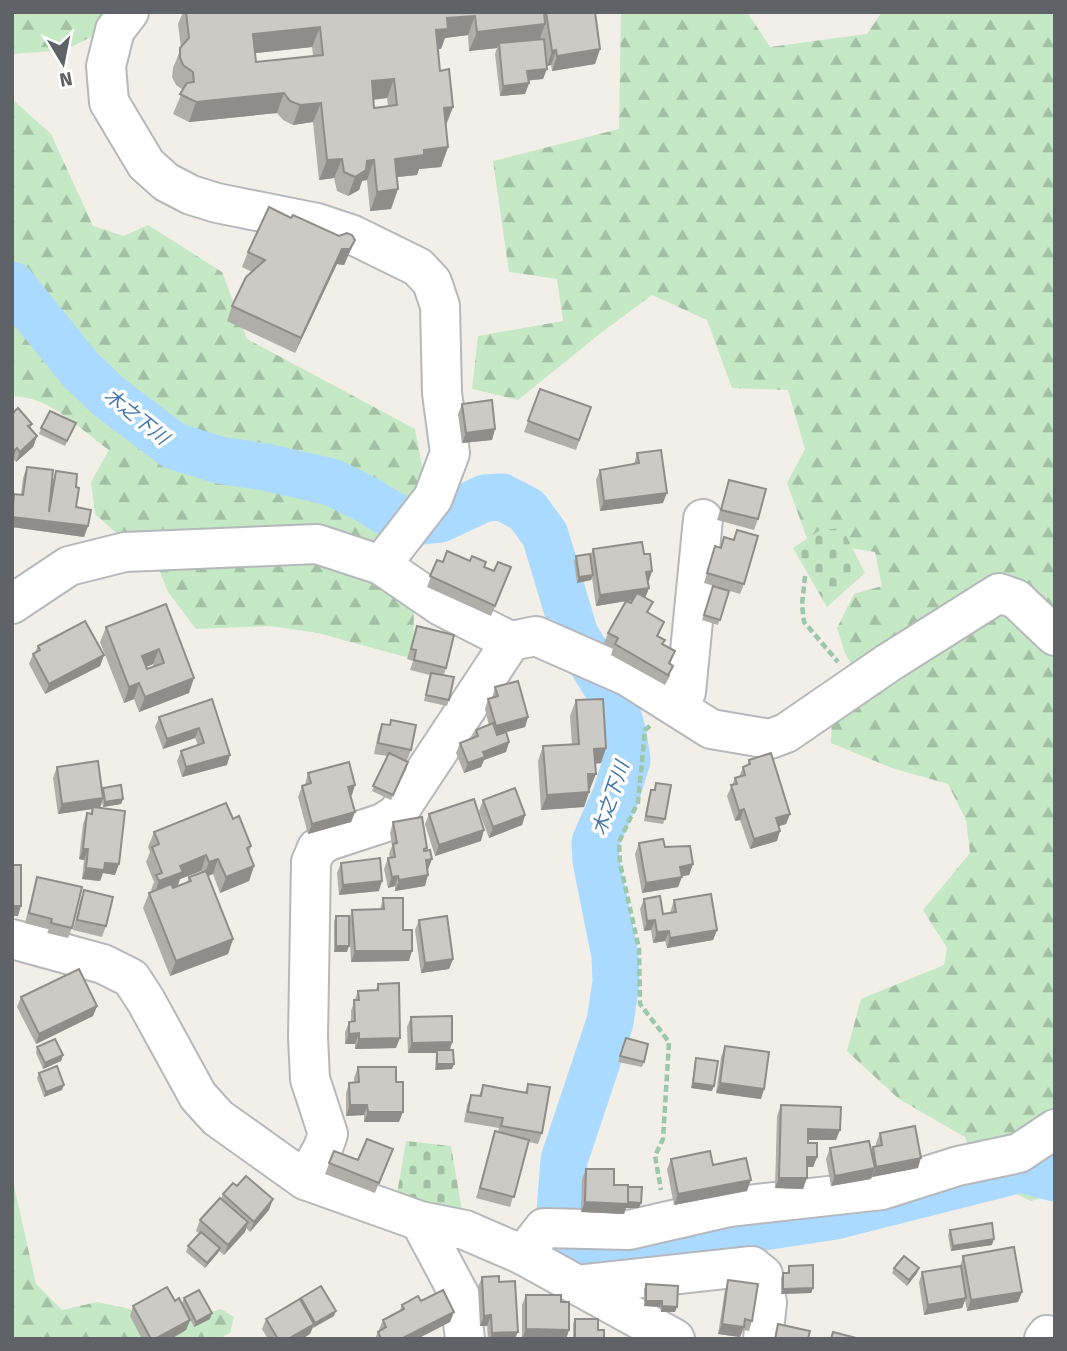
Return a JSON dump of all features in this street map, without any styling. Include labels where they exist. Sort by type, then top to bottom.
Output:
[{"type":"street","points":[[129,12],[115,30],[106,66],[109,102],[146,164],[166,182],[191,195],[216,203],[317,223],[353,235],[418,267],[432,282],[440,306],[442,394],[450,453],[433,498],[386,560]]},
{"type":"street","points":[[676,705],[686,692],[703,519]]},
{"type":"street","points":[[12,604],[69,566],[125,552],[317,544],[386,560],[441,606],[511,641],[536,636],[551,641],[627,676],[711,729],[770,739],[786,733],[888,663],[999,593],[1016,599],[1055,636]]},
{"type":"street","points":[[305,1180],[323,1148],[327,1134],[310,1079],[308,1037],[311,862],[317,848],[328,841],[383,823],[397,814],[511,641]]},
{"type":"street","points":[[12,939],[103,964],[131,978],[198,1096],[218,1118],[305,1180],[420,1221],[465,1230],[533,1241],[590,1228],[629,1230],[729,1206],[882,1190],[958,1166],[1019,1153],[1055,1129]]},
{"type":"street","points":[[420,1221],[460,1296],[462,1337]]},
{"type":"street","points":[[533,1241],[577,1285],[676,1339]]},
{"type":"street","points":[[577,1285],[752,1266],[763,1275],[767,1304],[763,1339]]},
{"type":"street","points":[[1044,1339],[1047,1335],[1055,1336]]},
{"type":"path","points":[[805,576],[802,605],[804,622],[839,663],[849,666],[876,654],[888,663]]},
{"type":"path","points":[[667,1222],[655,1156],[663,1139],[669,1042],[640,1004],[639,949],[620,863],[620,842],[638,802],[645,730],[676,705]]},
{"type":"green space","points":[[12,12],[119,12],[105,30],[65,50],[12,54]]},
{"type":"green space","points":[[621,12],[747,12],[770,47],[867,34],[882,12],[1055,12],[1055,1194],[1031,1201],[979,1176],[965,1137],[899,1099],[847,1051],[861,999],[944,965],[947,948],[923,910],[970,853],[966,820],[948,784],[892,768],[831,743],[832,716],[865,688],[845,653],[837,628],[854,594],[882,586],[875,552],[808,541],[787,483],[805,449],[788,390],[732,388],[707,320],[652,295],[518,400],[472,389],[478,336],[563,321],[557,279],[509,272],[493,161],[619,129]]},
{"type":"green space","points":[[12,99],[51,134],[93,226],[124,236],[148,225],[222,272],[247,339],[415,429],[429,504],[385,558],[414,607],[413,659],[318,633],[270,626],[196,629],[168,592],[160,572],[95,514],[91,482],[109,450],[52,408],[40,402],[12,396]]},
{"type":"green space","points":[[842,528],[865,573],[827,607],[793,548],[820,530]]},
{"type":"green space","points":[[406,1141],[451,1146],[463,1217],[396,1200]]},
{"type":"green space","points":[[12,1177],[36,1284],[62,1310],[97,1302],[130,1309],[164,1327],[221,1309],[234,1317],[230,1333],[219,1339],[12,1339]]},
{"type":"building","points":[[186,12],[544,12],[545,24],[477,32],[475,16],[447,18],[448,29],[436,30],[440,71],[449,69],[453,107],[444,108],[448,147],[424,150],[424,155],[395,159],[398,189],[377,192],[374,160],[367,161],[366,170],[355,177],[344,172],[342,159],[327,160],[321,103],[300,105],[290,101],[284,93],[196,102],[180,94],[187,83],[194,82],[193,72],[183,65],[180,57],[180,48],[189,38]],"holes":[[[320,27],[323,55],[256,62],[253,34]],[[394,79],[397,105],[374,108],[372,81]]]},
{"type":"building","points":[[546,12],[595,12],[600,49],[557,56],[556,50],[552,51]]},
{"type":"building","points":[[544,39],[547,69],[527,71],[529,83],[503,86],[499,43]]},
{"type":"building","points":[[269,207],[339,236],[347,233],[355,240],[350,249],[342,249],[301,338],[232,306],[246,277],[265,260],[248,252]]},
{"type":"building","points":[[540,389],[591,407],[579,440],[528,421]]},
{"type":"building","points":[[492,400],[495,429],[466,433],[462,404]]},
{"type":"building","points":[[18,408],[32,424],[28,426],[37,436],[20,452],[17,448],[12,452],[12,414]]},
{"type":"building","points":[[50,411],[76,423],[67,441],[41,428]]},
{"type":"building","points":[[661,450],[667,493],[604,501],[600,470],[639,463],[637,453]]},
{"type":"building","points":[[27,467],[53,470],[49,512],[56,471],[77,474],[76,487],[79,488],[76,507],[91,510],[88,526],[12,517],[14,494],[23,495]]},
{"type":"building","points":[[729,480],[766,489],[758,519],[721,510]]},
{"type":"building","points":[[737,530],[758,536],[744,584],[707,573],[715,546],[721,548],[724,537],[734,540]]},
{"type":"building","points":[[642,542],[644,554],[650,554],[652,571],[646,572],[649,588],[600,595],[593,549]]},
{"type":"building","points":[[447,551],[470,561],[472,556],[486,562],[484,567],[494,571],[498,562],[511,567],[495,606],[430,576],[437,560],[443,562]]},
{"type":"building","points":[[590,554],[593,575],[579,577],[576,556]]},
{"type":"building","points":[[713,586],[729,591],[720,620],[704,615]]},
{"type":"building","points":[[637,593],[653,602],[647,612],[664,622],[657,636],[665,640],[662,644],[675,651],[669,663],[673,666],[668,675],[615,644],[618,638],[608,633],[626,601],[631,603]]},
{"type":"building","points":[[166,604],[194,678],[145,697],[139,683],[129,687],[106,627]],"holes":[[[159,649],[164,663],[147,669],[142,656]]]},
{"type":"building","points":[[85,621],[104,655],[49,684],[33,654],[40,650],[38,646]]},
{"type":"building","points":[[417,626],[454,635],[446,668],[414,660],[416,650],[411,649]]},
{"type":"building","points":[[431,673],[454,677],[449,700],[426,695]]},
{"type":"building","points":[[518,681],[528,717],[496,726],[488,699],[498,696],[495,687]]},
{"type":"building","points":[[212,699],[230,755],[186,767],[181,751],[204,743],[199,728],[167,739],[159,717]]},
{"type":"building","points":[[603,699],[606,748],[594,749],[596,774],[588,774],[589,792],[547,795],[543,746],[579,744],[576,700]]},
{"type":"building","points":[[391,720],[416,725],[411,750],[378,743],[382,724],[390,725]]},
{"type":"building","points":[[493,723],[497,735],[506,732],[509,742],[483,752],[485,757],[468,763],[460,743],[478,736],[476,730]]},
{"type":"building","points":[[389,753],[408,762],[393,795],[373,786]]},
{"type":"building","points":[[771,753],[790,814],[776,818],[780,831],[754,839],[744,809],[739,811],[731,785],[737,784],[735,778],[745,775],[743,767],[750,764],[749,760]]},
{"type":"building","points":[[98,761],[103,798],[62,804],[57,767]]},
{"type":"building","points":[[349,762],[355,785],[348,787],[355,812],[312,824],[302,786],[311,783],[308,773]]},
{"type":"building","points":[[656,783],[671,785],[665,819],[646,816],[651,790],[655,790]]},
{"type":"building","points":[[121,785],[123,799],[105,802],[103,788]]},
{"type":"building","points":[[515,788],[525,815],[493,827],[483,800]]},
{"type":"building","points":[[474,799],[484,830],[439,845],[429,814]]},
{"type":"building","points":[[226,803],[233,819],[239,816],[251,846],[247,848],[254,866],[226,877],[218,859],[209,862],[206,855],[180,866],[183,872],[159,881],[156,875],[162,873],[152,847],[159,844],[154,832]]},
{"type":"building","points":[[93,807],[125,811],[119,864],[105,863],[104,870],[86,868],[88,849],[83,849],[87,813],[92,814]]},
{"type":"building","points":[[422,817],[427,848],[424,851],[430,850],[432,859],[426,860],[428,875],[399,880],[398,876],[392,877],[388,858],[395,857],[393,844],[397,843],[393,822]]},
{"type":"building","points":[[663,839],[665,847],[690,846],[693,864],[680,867],[682,877],[646,883],[639,843]]},
{"type":"building","points":[[380,858],[382,881],[343,885],[341,863]]},
{"type":"building","points":[[12,865],[21,865],[21,906],[12,906]]},
{"type":"building","points":[[206,871],[233,939],[176,961],[149,893],[171,884],[173,888],[191,881],[189,877]]},
{"type":"building","points":[[37,877],[82,887],[72,928],[51,923],[52,919],[29,913]]},
{"type":"building","points":[[84,890],[113,897],[106,926],[77,920]]},
{"type":"building","points":[[711,894],[717,930],[670,938],[669,931],[657,932],[655,920],[647,921],[644,899],[660,896],[663,914],[676,912],[674,900]]},
{"type":"building","points":[[383,898],[403,898],[403,930],[412,930],[412,951],[355,951],[352,910],[384,909]]},
{"type":"building","points":[[336,916],[349,916],[349,946],[336,946]]},
{"type":"building","points":[[447,916],[453,959],[425,963],[419,920]]},
{"type":"building","points":[[79,969],[97,1006],[39,1034],[21,997]]},
{"type":"building","points":[[399,983],[400,1038],[359,1039],[359,1033],[349,1034],[349,1022],[355,1021],[354,1000],[359,1000],[358,991],[378,990],[378,984]]},
{"type":"building","points":[[452,1016],[452,1042],[412,1043],[411,1017]]},
{"type":"building","points":[[626,1038],[648,1044],[644,1062],[620,1056]]},
{"type":"building","points":[[55,1039],[63,1055],[45,1063],[37,1047]]},
{"type":"building","points":[[725,1046],[769,1052],[764,1089],[720,1083]]},
{"type":"building","points":[[437,1050],[453,1050],[454,1064],[437,1064]]},
{"type":"building","points":[[696,1058],[718,1061],[714,1086],[693,1083]]},
{"type":"building","points":[[57,1066],[64,1085],[46,1092],[39,1073]]},
{"type":"building","points":[[358,1067],[396,1067],[396,1082],[403,1082],[403,1112],[368,1112],[367,1105],[350,1105],[349,1083],[359,1082]]},
{"type":"building","points":[[528,1084],[550,1087],[542,1133],[501,1126],[503,1118],[468,1112],[471,1095],[481,1096],[483,1085],[527,1093]]},
{"type":"building","points":[[781,1105],[841,1107],[840,1130],[808,1129],[808,1143],[817,1143],[817,1157],[807,1157],[807,1178],[779,1178]]},
{"type":"building","points":[[915,1126],[921,1158],[876,1167],[873,1147],[882,1145],[880,1133]]},
{"type":"building","points":[[495,1131],[529,1140],[514,1197],[480,1188]]},
{"type":"building","points":[[367,1139],[393,1149],[379,1183],[329,1163],[334,1151],[358,1160]]},
{"type":"building","points":[[869,1141],[875,1168],[835,1176],[830,1148]]},
{"type":"building","points":[[710,1151],[713,1165],[746,1158],[751,1180],[678,1194],[671,1159]]},
{"type":"building","points":[[586,1169],[614,1169],[614,1185],[628,1185],[628,1204],[585,1202]]},
{"type":"building","points":[[246,1176],[273,1199],[254,1222],[223,1194],[233,1183],[237,1186]]},
{"type":"building","points":[[628,1187],[642,1187],[641,1203],[628,1202]]},
{"type":"building","points":[[220,1198],[248,1222],[228,1245],[200,1220]]},
{"type":"building","points":[[992,1223],[994,1239],[953,1246],[950,1230]]},
{"type":"building","points":[[201,1232],[220,1248],[207,1263],[188,1246]]},
{"type":"building","points":[[1014,1247],[1022,1292],[971,1300],[963,1256]]},
{"type":"building","points":[[904,1256],[919,1268],[909,1280],[894,1268]]},
{"type":"building","points":[[813,1265],[813,1288],[783,1289],[783,1273],[789,1273],[789,1266]]},
{"type":"building","points":[[961,1266],[966,1298],[928,1305],[922,1272]]},
{"type":"building","points":[[499,1276],[499,1282],[515,1281],[518,1332],[492,1333],[491,1315],[484,1316],[482,1277]]},
{"type":"building","points":[[728,1280],[758,1284],[752,1321],[745,1319],[744,1327],[722,1324]]},
{"type":"building","points":[[646,1284],[678,1286],[677,1307],[662,1306],[662,1301],[646,1301]]},
{"type":"building","points":[[321,1286],[336,1311],[315,1323],[301,1298]]},
{"type":"building","points":[[167,1287],[175,1301],[179,1298],[190,1320],[151,1339],[133,1306]]},
{"type":"building","points":[[199,1290],[212,1313],[196,1322],[184,1298]]},
{"type":"building","points":[[443,1290],[454,1312],[401,1339],[381,1339],[378,1332],[386,1327],[383,1320],[404,1309],[402,1305],[418,1296],[421,1301]]},
{"type":"building","points":[[526,1295],[561,1295],[561,1302],[569,1302],[569,1330],[526,1329]]},
{"type":"building","points":[[300,1299],[314,1324],[288,1339],[278,1339],[266,1319]]},
{"type":"building","points":[[575,1319],[598,1319],[598,1330],[604,1330],[604,1339],[575,1339]]},
{"type":"building","points":[[778,1324],[810,1331],[808,1339],[775,1339]]},
{"type":"building","points":[[833,1332],[860,1339],[831,1339]]},
{"type":"waterway","name":"木之下川","points":[[12,285],[80,369],[108,396],[174,446],[219,460],[331,482],[392,515],[411,522],[440,519],[485,498],[502,497],[527,510],[545,535],[575,635],[613,697],[627,760],[616,795],[595,842],[596,861],[615,956],[616,982],[610,1022],[564,1160],[560,1211],[563,1234],[569,1245],[580,1252],[665,1244],[835,1216],[1021,1169],[1055,1178]]}]
